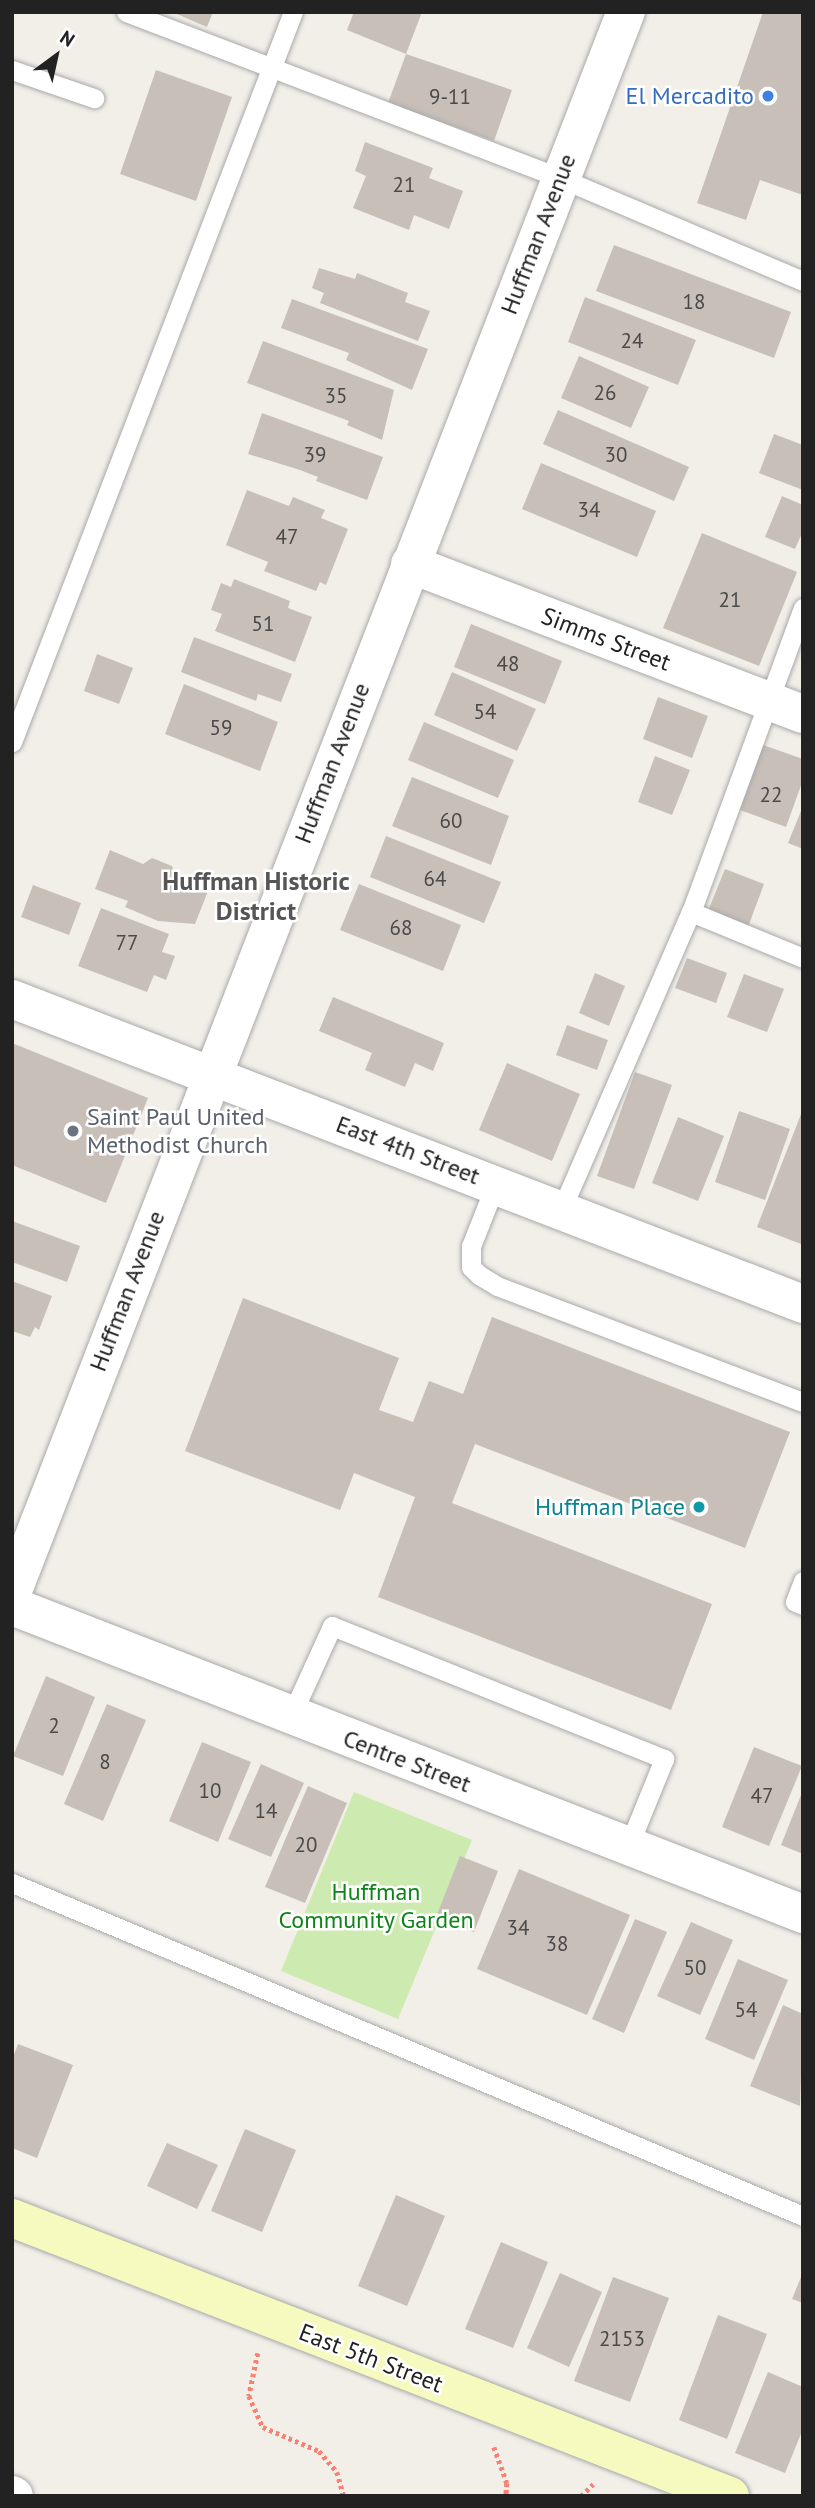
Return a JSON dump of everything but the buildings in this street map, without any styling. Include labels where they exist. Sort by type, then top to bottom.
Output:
[{"type":"main road","name":"East 5th Street","points":[[12,2218],[730,2496]]},
{"type":"street","name":"Huffman Avenue","points":[[12,1593],[210,1075],[626,12]]},
{"type":"street","name":"Simms Street","points":[[410,564],[786,708]]},
{"type":"street","name":"East 4th Street","points":[[12,999],[562,1208],[803,1304]]},
{"type":"street","name":"Centre Street","points":[[12,1605],[290,1716],[803,1914]]},
{"type":"lane","points":[[126,12],[560,178],[803,281]]},
{"type":"lane","points":[[12,742],[293,12]]},
{"type":"lane","points":[[12,69],[94,98]]},
{"type":"lane","points":[[562,1208],[691,912],[786,708],[803,608]]},
{"type":"lane","points":[[691,912],[803,958]]},
{"type":"lane","points":[[496,1183],[471,1246],[471,1267],[479,1275],[497,1286],[803,1402]]},
{"type":"lane","points":[[803,1581],[794,1602],[803,1605]]},
{"type":"lane","points":[[290,1716],[331,1626],[664,1759],[628,1847]]},
{"type":"lane","points":[[12,1883],[803,2216]]},
{"type":"path","points":[[269,2318],[249,2396],[263,2427],[319,2451],[337,2472],[344,2496]]},
{"type":"green space","name":"Huffman Community Garden","points":[[354,1792],[472,1840],[398,2019],[281,1971]]},
{"type":"place","name":"El Mercadito","points":[[768,96]]},
{"type":"place","name":"Saint Paul United Methodist Church","points":[[73,1131]]},
{"type":"place","name":"Huffman Place","points":[[699,1507]]},
{"type":"district","name":"Huffman Historic District","points":[[256,896]]}]
